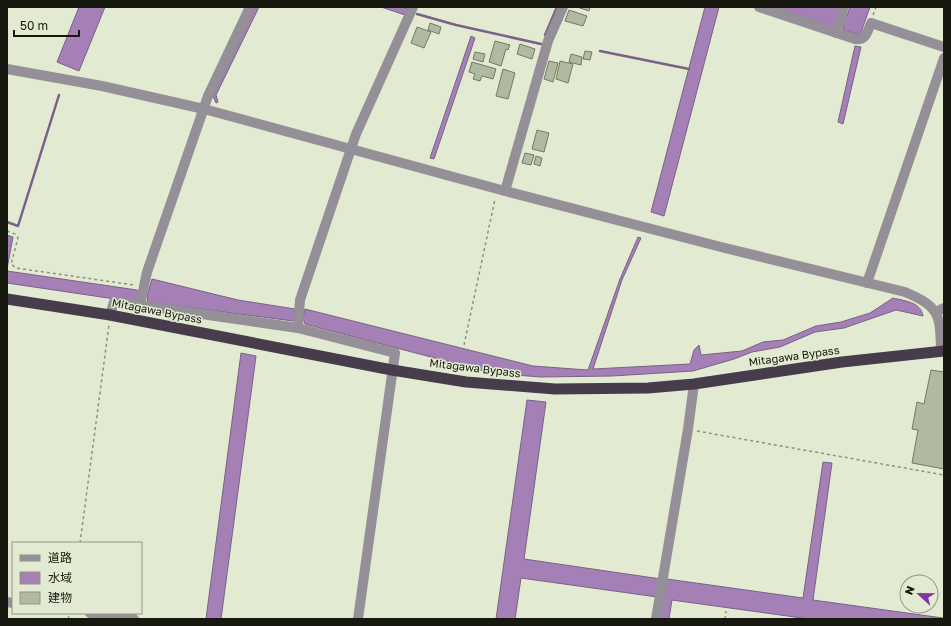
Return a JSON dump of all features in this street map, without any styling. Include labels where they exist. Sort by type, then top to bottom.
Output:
[{"type":"highway","name":"Mitagawa Bypass","points":[[7,299],[110,315],[392,370],[466,382],[555,390],[648,388],[694,384],[842,362],[942,351]]},
{"type":"street","points":[[140,305],[147,272],[208,96],[250,7]]},
{"type":"street","points":[[298,328],[300,300],[356,134],[413,7]]},
{"type":"street","points":[[501,190],[548,41],[563,7]]},
{"type":"street","points":[[759,7],[837,29],[861,40],[865,38],[871,23],[944,47]]},
{"type":"street","points":[[837,29],[843,10]]},
{"type":"street","points":[[867,283],[944,58]]},
{"type":"street","points":[[7,68],[102,86],[204,109],[501,190],[721,247],[905,292],[940,310],[939,321],[942,351]]},
{"type":"street","points":[[110,315],[114,302],[140,305],[298,328],[395,353],[358,619]]},
{"type":"street","points":[[656,619],[688,429],[694,384]]},
{"type":"street","points":[[97,614],[134,619]]},
{"type":"path","points":[[464,345],[501,190]]},
{"type":"path","points":[[7,231],[15,234],[18,238],[12,264],[16,268],[144,287]]},
{"type":"path","points":[[80,542],[110,315]]},
{"type":"path","points":[[688,429],[944,475]]},
{"type":"path","points":[[725,619],[726,611]]},
{"type":"water","points":[[79,7],[105,7],[79,71],[57,62]]},
{"type":"water","points":[[255,7],[259,7],[216,95],[218,102],[216,103],[213,96]]},
{"type":"water","points":[[381,7],[402,7],[408,9],[405,15]]},
{"type":"water","points":[[705,7],[719,7],[664,216],[651,212]]},
{"type":"water","points":[[773,7],[835,7],[839,8],[838,13],[847,16],[850,7],[870,7],[860,35],[843,30],[844,26],[835,23],[833,27]]},
{"type":"water","points":[[471,36],[475,38],[434,159],[430,158]]},
{"type":"water","points":[[855,46],[861,47],[843,124],[838,122]]},
{"type":"water","points":[[7,235],[13,237],[7,269]]},
{"type":"water","points":[[638,237],[641,238],[622,280],[593,369],[690,364],[694,350],[699,345],[701,355],[742,351],[763,342],[783,340],[816,326],[841,322],[870,313],[893,298],[907,301],[916,305],[922,311],[923,316],[896,310],[844,328],[815,332],[780,347],[752,352],[693,371],[612,376],[540,377],[492,373],[305,324],[303,318],[305,309],[533,366],[588,370],[620,279]]},
{"type":"water","points":[[7,271],[137,290],[139,296],[135,302],[7,283]]},
{"type":"water","points":[[152,279],[238,300],[295,309],[295,318],[293,321],[148,302],[147,296]]},
{"type":"water","points":[[241,353],[256,356],[221,619],[206,619]]},
{"type":"water","points":[[527,400],[546,402],[524,559],[661,579],[657,597],[521,578],[515,619],[496,619]]},
{"type":"water","points":[[823,462],[832,463],[813,600],[899,612],[899,614],[914,614],[943,619],[809,619],[672,600],[669,619],[660,619],[667,579],[803,598]]},
{"type":"building","points":[[577,7],[590,7],[589,11]]},
{"type":"building","points":[[569,10],[587,16],[583,26],[565,21]]},
{"type":"building","points":[[430,23],[441,27],[439,34],[428,30]]},
{"type":"building","points":[[417,27],[431,32],[424,48],[411,43]]},
{"type":"building","points":[[495,41],[510,45],[508,50],[506,49],[501,66],[489,62]]},
{"type":"building","points":[[520,44],[535,49],[532,59],[517,54]]},
{"type":"building","points":[[585,51],[592,52],[590,60],[583,59]]},
{"type":"building","points":[[475,52],[485,54],[483,62],[473,59]]},
{"type":"building","points":[[571,54],[582,57],[581,65],[569,62]]},
{"type":"building","points":[[549,61],[558,63],[553,82],[544,79]]},
{"type":"building","points":[[560,61],[573,64],[568,83],[556,79]]},
{"type":"building","points":[[472,62],[496,69],[493,79],[482,76],[480,81],[473,79],[475,74],[469,72]]},
{"type":"building","points":[[503,69],[515,73],[508,99],[496,96]]},
{"type":"building","points":[[537,130],[549,133],[544,152],[532,149]]},
{"type":"building","points":[[525,153],[534,155],[531,165],[522,163]]},
{"type":"building","points":[[536,156],[542,158],[540,166],[534,164]]},
{"type":"building","points":[[931,370],[944,372],[944,469],[912,463],[918,430],[912,429],[917,402],[924,404]]},
{"type":"waterway","points":[[545,35],[557,7]]},
{"type":"waterway","points":[[417,14],[456,25],[541,44]]},
{"type":"waterway","points":[[600,51],[689,69]]},
{"type":"waterway","points":[[7,222],[18,226],[59,95]]}]
